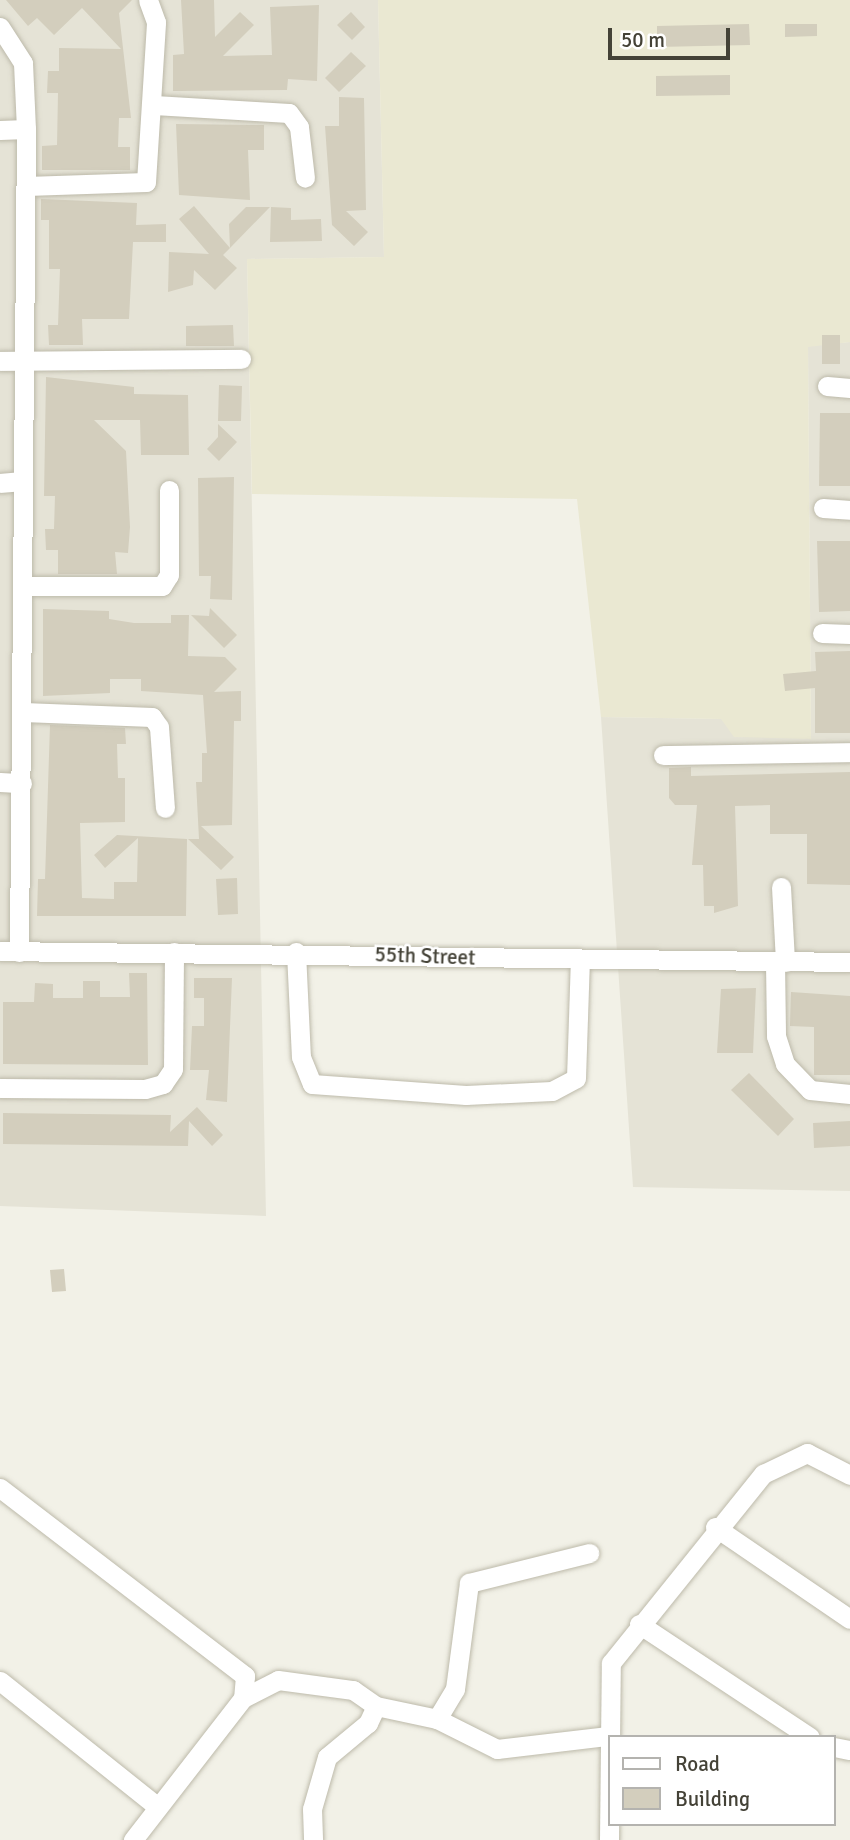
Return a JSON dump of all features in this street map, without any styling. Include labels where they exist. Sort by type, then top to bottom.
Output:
[{"type":"street","points":[[26,186],[142,185],[149,174],[155,106],[156,22],[148,0]]},
{"type":"street","points":[[0,27],[23,63],[26,129],[22,783],[10,951]]},
{"type":"street","points":[[155,106],[289,113],[299,127],[305,178]]},
{"type":"street","points":[[0,130],[26,129]]},
{"type":"street","points":[[0,361],[241,359]]},
{"type":"street","points":[[827,386],[850,388]]},
{"type":"street","points":[[0,482],[22,481]]},
{"type":"street","points":[[24,586],[162,586],[169,575],[169,490]]},
{"type":"street","points":[[823,508],[850,510]]},
{"type":"street","points":[[822,634],[850,634]]},
{"type":"street","points":[[23,712],[152,717],[159,727],[165,808]]},
{"type":"street","points":[[663,755],[850,752]]},
{"type":"street","points":[[0,782],[22,783]]},
{"type":"street","points":[[781,887],[776,1036],[785,1064],[810,1090],[850,1094]]},
{"type":"street","name":"55th Street","points":[[10,951],[296,952],[580,960],[850,962]]},
{"type":"street","points":[[0,1088],[145,1089],[163,1084],[173,1069],[174,951]]},
{"type":"street","points":[[296,952],[301,1057],[312,1084],[466,1095],[552,1091],[576,1078],[580,960]]},
{"type":"street","points":[[608,1735],[611,1663],[715,1527],[763,1474],[807,1453],[850,1475]]},
{"type":"street","points":[[0,1488],[238,1668],[246,1681],[243,1698]]},
{"type":"street","points":[[715,1527],[850,1619]]},
{"type":"street","points":[[437,1719],[456,1689],[469,1583],[589,1553]]},
{"type":"street","points":[[639,1624],[807,1735]]},
{"type":"street","points":[[0,1681],[158,1807]]},
{"type":"street","points":[[159,1840],[139,1833],[243,1698],[278,1681],[353,1690],[376,1706],[437,1719],[497,1748],[608,1736]]},
{"type":"street","points":[[313,1840],[312,1809],[327,1757],[368,1723],[376,1706]]},
{"type":"shaded area","points":[[0,0],[378,0],[384,257],[247,259],[266,1216],[0,1206]]},
{"type":"shaded area","points":[[378,0],[850,0],[850,342],[808,347],[811,739],[734,737],[721,719],[601,717],[577,499],[252,494],[247,259],[384,257]]},
{"type":"shaded area","points":[[850,342],[850,1191],[633,1187],[601,717],[721,719],[811,738],[808,346]]},
{"type":"building","points":[[6,0],[132,0],[119,13],[131,118],[119,118],[118,147],[130,147],[130,170],[42,170],[42,146],[57,145],[58,93],[47,93],[48,71],[59,71],[59,48],[121,49],[82,8],[54,35],[37,18],[28,26]]},
{"type":"building","points":[[181,0],[214,0],[215,37],[240,12],[254,25],[223,56],[272,55],[270,7],[319,5],[317,81],[288,79],[287,90],[173,91],[173,55],[184,54]]},
{"type":"building","points":[[351,12],[365,27],[352,40],[337,25]]},
{"type":"building","points":[[749,24],[750,45],[657,47],[657,26]]},
{"type":"building","points":[[785,24],[817,24],[817,36],[785,37]]},
{"type":"building","points":[[351,52],[366,66],[339,92],[325,78]]},
{"type":"building","points":[[730,75],[730,95],[656,96],[656,76]]},
{"type":"building","points":[[339,97],[364,98],[366,210],[346,211],[368,232],[354,246],[332,225],[325,126],[339,126]]},
{"type":"building","points":[[176,124],[264,125],[264,150],[248,150],[250,200],[179,195]]},
{"type":"building","points":[[41,199],[137,203],[136,225],[166,224],[166,242],[133,242],[129,319],[82,319],[83,345],[49,345],[48,325],[58,325],[60,269],[49,269],[49,220],[41,220]]},
{"type":"building","points":[[194,206],[230,248],[223,255],[237,268],[215,290],[194,270],[193,285],[168,292],[169,252],[209,254],[179,219]]},
{"type":"building","points":[[246,207],[270,207],[230,248],[229,224]]},
{"type":"building","points":[[271,207],[291,208],[291,220],[321,219],[322,241],[270,242]]},
{"type":"building","points":[[233,325],[234,346],[186,346],[186,326]]},
{"type":"building","points":[[822,335],[840,335],[840,364],[822,364]]},
{"type":"building","points":[[46,377],[134,387],[134,394],[188,395],[189,455],[141,455],[140,420],[94,420],[126,451],[130,527],[128,553],[115,552],[117,574],[58,574],[58,550],[46,550],[45,529],[54,529],[55,496],[44,496]]},
{"type":"building","points":[[219,385],[242,386],[241,421],[218,421]]},
{"type":"building","points":[[820,413],[850,413],[850,486],[819,486]]},
{"type":"building","points":[[218,424],[237,442],[219,461],[207,449],[218,437]]},
{"type":"building","points":[[234,477],[232,600],[210,599],[211,576],[199,576],[198,478]]},
{"type":"building","points":[[817,541],[850,541],[850,611],[819,612]]},
{"type":"building","points":[[210,608],[237,635],[224,648],[191,615],[209,616]]},
{"type":"building","points":[[43,609],[109,611],[109,619],[134,623],[171,623],[171,615],[189,615],[188,656],[225,657],[237,669],[214,692],[241,691],[241,721],[234,721],[232,825],[201,826],[234,857],[221,870],[188,839],[199,839],[196,782],[202,782],[202,753],[207,753],[203,695],[141,691],[141,679],[110,679],[110,693],[43,696]]},
{"type":"building","points":[[850,651],[850,733],[815,733],[815,688],[785,691],[783,674],[816,671],[815,652]]},
{"type":"building","points":[[50,725],[125,728],[126,744],[117,744],[118,778],[125,778],[125,822],[80,823],[82,898],[114,899],[114,882],[137,882],[138,838],[105,868],[94,855],[117,835],[187,839],[186,916],[37,916],[38,879],[45,879]]},
{"type":"building","points":[[691,767],[691,776],[850,772],[850,885],[807,884],[807,834],[770,834],[770,805],[735,806],[738,906],[714,913],[714,906],[704,906],[703,865],[692,865],[697,805],[675,805],[669,798],[669,768]]},
{"type":"building","points":[[237,878],[238,914],[218,915],[216,879]]},
{"type":"building","points":[[129,973],[147,973],[148,1065],[3,1064],[3,1002],[34,1002],[35,983],[53,984],[53,998],[83,998],[83,981],[100,981],[100,997],[130,997]]},
{"type":"building","points":[[194,978],[232,978],[227,1102],[206,1100],[209,1070],[190,1070],[192,1026],[204,1026],[204,998],[194,998]]},
{"type":"building","points":[[756,988],[753,1053],[717,1053],[721,989]]},
{"type":"building","points":[[791,992],[850,996],[850,1075],[814,1075],[814,1027],[790,1026]]},
{"type":"building","points":[[749,1073],[794,1119],[778,1136],[731,1090]]},
{"type":"building","points":[[197,1107],[223,1135],[212,1146],[189,1121],[188,1146],[3,1144],[3,1113],[171,1115],[170,1132]]},
{"type":"building","points":[[850,1121],[850,1146],[814,1148],[813,1123]]},
{"type":"building","points":[[64,1269],[66,1291],[52,1292],[50,1270]]}]
